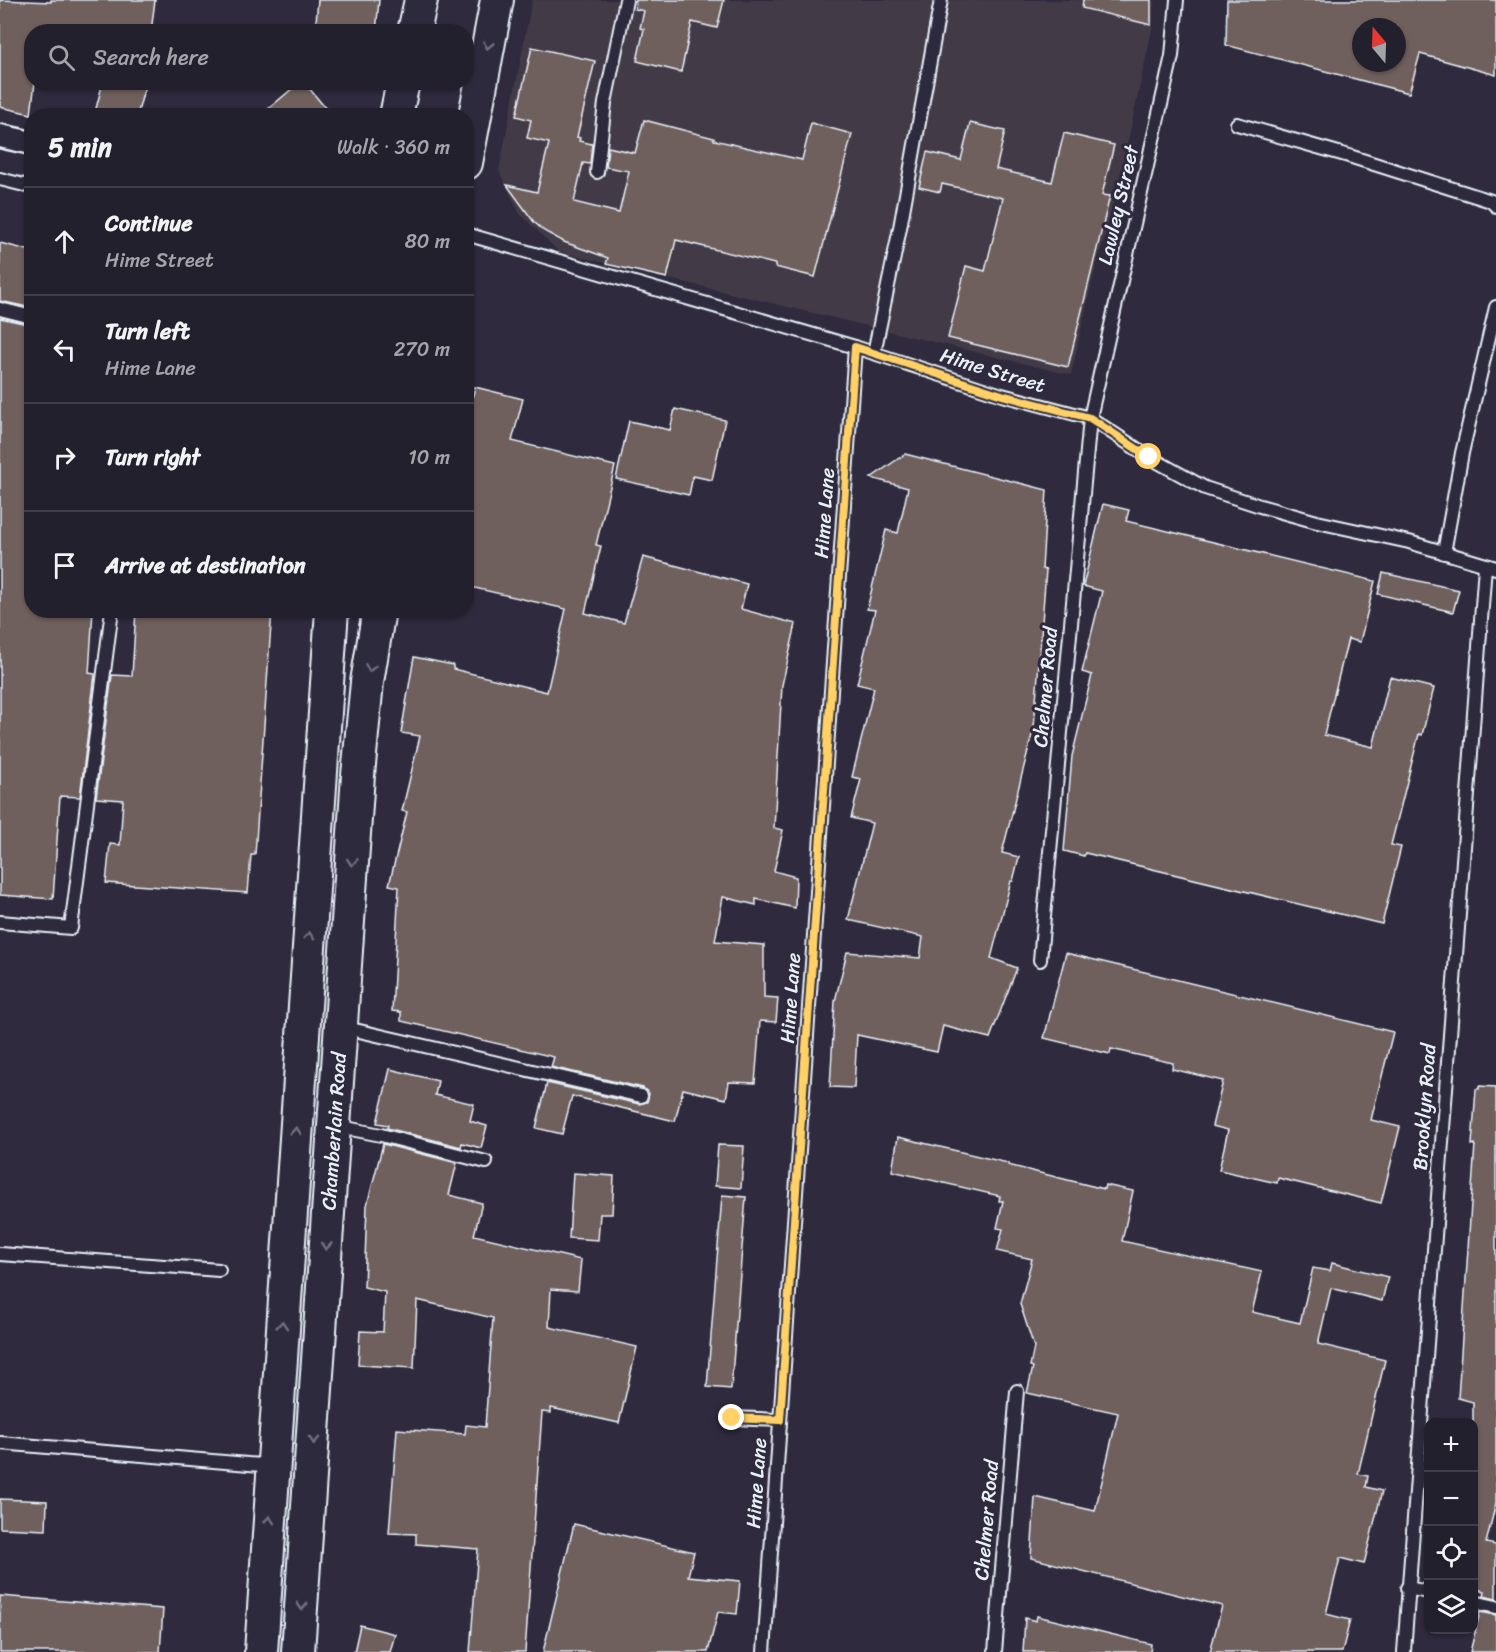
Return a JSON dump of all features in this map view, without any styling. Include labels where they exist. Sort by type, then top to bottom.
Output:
[{"type":"street","points":[[416,24],[421,0]]},
{"type":"street","points":[[474,121],[497,0]]},
{"type":"street","points":[[398,108],[401,90]]},
{"type":"street","points":[[0,136],[24,141]]},
{"type":"street","name":"Chamberlain Road","points":[[261,1652],[331,618]]},
{"type":"street","name":"Chamberlain Road","points":[[298,1652],[359,763],[378,618]]},
{"type":"lane","points":[[597,172],[605,103],[626,0]]},
{"type":"lane","points":[[874,353],[900,228],[941,0]]},
{"type":"lane","name":"Lawley Street","points":[[1090,418],[1172,56],[1178,0]]},
{"type":"lane","points":[[1237,124],[1360,159],[1491,201],[1496,206]]},
{"type":"lane","points":[[0,179],[24,185]]},
{"type":"lane","name":"Hime Street","points":[[474,236],[855,347],[1002,395],[1090,418],[1149,457],[1205,488],[1317,522],[1409,542],[1490,567]]},
{"type":"lane","points":[[1444,553],[1462,453],[1496,307]]},
{"type":"lane","points":[[0,309],[24,315]]},
{"type":"lane","name":"Hime Lane","points":[[764,1652],[855,347]]},
{"type":"lane","name":"Chelmer Road","points":[[1040,960],[1090,418]]},
{"type":"lane","name":"Brooklyn Road","points":[[1404,1652],[1407,1588],[1490,567]]},
{"type":"lane","points":[[0,922],[71,928],[111,618]]},
{"type":"lane","points":[[341,1027],[641,1096]]},
{"type":"lane","points":[[334,1126],[381,1135],[486,1162]]},
{"type":"lane","points":[[0,1254],[219,1270]]},
{"type":"lane","name":"Chelmer Road","points":[[995,1652],[1017,1391]]},
{"type":"lane","points":[[732,1418],[780,1420]]},
{"type":"lane","points":[[0,1443],[273,1466]]},
{"type":"lane","points":[[1407,1588],[1424,1591]]},
{"type":"lane","points":[[1478,1603],[1496,1607]]},
{"type":"shaded area","points":[[532,0],[1154,0],[1153,25],[1116,196],[1092,281],[1071,375],[559,252],[520,214],[499,171]]},
{"type":"building","points":[[0,0],[51,2],[51,0],[155,0],[152,24],[24,24],[24,90],[34,90],[32,108],[24,108],[24,112],[0,107]]},
{"type":"building","points":[[318,0],[379,0],[377,24],[316,24]]},
{"type":"building","points":[[636,0],[724,0],[717,28],[692,22],[681,72],[637,61],[644,29],[640,28],[644,11],[635,9]]},
{"type":"building","points":[[1083,0],[1151,0],[1151,25],[1082,8]]},
{"type":"building","points":[[1227,0],[1496,0],[1496,75],[1420,54],[1409,93],[1226,45]]},
{"type":"building","points":[[532,47],[595,61],[577,137],[580,138],[579,141],[592,144],[590,164],[583,163],[574,202],[619,213],[629,171],[606,167],[608,147],[635,153],[644,120],[714,138],[714,140],[802,160],[811,123],[852,134],[815,277],[775,267],[775,264],[676,240],[667,278],[606,264],[608,258],[564,242],[544,231],[534,222],[507,185],[537,192],[549,143],[527,138],[531,120],[516,116]]},
{"type":"building","points":[[101,90],[144,90],[139,108],[96,108]]},
{"type":"building","points":[[291,90],[311,90],[325,108],[269,108]]},
{"type":"building","points":[[970,123],[1005,131],[996,169],[1052,182],[1064,133],[1114,145],[1102,195],[1110,196],[1068,367],[948,338],[966,266],[985,271],[1003,198],[942,184],[940,192],[919,187],[927,152],[961,160]]},
{"type":"building","points":[[0,243],[24,249],[24,306],[0,301]]},
{"type":"building","points":[[0,318],[24,323],[24,618],[92,618],[89,673],[95,674],[80,797],[60,796],[53,899],[0,895]]},
{"type":"building","points":[[475,387],[523,399],[512,441],[615,466],[596,545],[601,546],[585,613],[624,623],[643,557],[747,584],[741,609],[796,624],[782,685],[774,828],[783,830],[774,871],[796,877],[795,908],[756,899],[756,905],[723,897],[715,941],[764,945],[764,997],[778,998],[776,1022],[760,1021],[755,1083],[729,1082],[726,1099],[683,1089],[675,1121],[572,1096],[562,1134],[536,1128],[547,1083],[639,1104],[647,1102],[649,1094],[643,1088],[551,1067],[554,1057],[401,1021],[401,1012],[392,1011],[399,887],[389,885],[407,812],[402,811],[420,736],[401,733],[414,657],[453,665],[453,669],[547,692],[566,609],[474,588]]},
{"type":"building","points":[[675,409],[725,420],[712,480],[693,476],[689,495],[616,479],[629,421],[670,430]]},
{"type":"building","points":[[905,454],[1047,490],[1042,569],[1046,570],[1034,727],[1002,853],[1019,857],[991,958],[1017,968],[990,1038],[943,1026],[937,1052],[857,1035],[854,1088],[830,1087],[835,1001],[847,952],[920,958],[923,937],[848,920],[872,823],[851,818],[861,779],[852,777],[874,688],[857,684],[875,610],[867,609],[886,530],[898,533],[908,488],[871,478]]},
{"type":"building","points":[[1103,504],[1129,510],[1126,521],[1375,581],[1360,642],[1348,639],[1324,735],[1373,747],[1390,677],[1434,688],[1422,735],[1419,734],[1391,845],[1401,847],[1382,924],[1085,853],[1084,856],[1064,851],[1072,756],[1092,675],[1082,672],[1102,591],[1083,586]]},
{"type":"building","points":[[1383,573],[1459,590],[1453,612],[1378,594]]},
{"type":"building","points":[[136,618],[271,618],[255,855],[251,855],[248,893],[106,883],[110,844],[120,845],[123,800],[96,798],[112,675],[132,676]]},
{"type":"building","points":[[1066,953],[1393,1032],[1371,1120],[1400,1127],[1381,1203],[1278,1178],[1277,1183],[1219,1170],[1228,1130],[1212,1126],[1223,1081],[1172,1069],[1173,1063],[1111,1049],[1110,1054],[1044,1038]]},
{"type":"building","points":[[390,1069],[438,1081],[435,1095],[474,1104],[470,1121],[487,1126],[481,1148],[462,1143],[461,1147],[387,1128],[388,1125],[377,1123]]},
{"type":"building","points":[[1479,1086],[1496,1087],[1496,1503],[1486,1543],[1496,1545],[1496,1599],[1484,1596],[1485,1591],[1478,1589],[1478,1418],[1473,1418],[1473,1402],[1458,1398],[1475,1144],[1472,1145],[1476,1089],[1479,1089]]},
{"type":"building","points":[[898,1137],[1104,1189],[1105,1185],[1133,1191],[1122,1241],[1262,1272],[1252,1312],[1300,1323],[1313,1268],[1330,1271],[1332,1263],[1388,1277],[1382,1301],[1331,1288],[1318,1344],[1385,1360],[1358,1474],[1368,1476],[1366,1487],[1382,1491],[1364,1564],[1340,1558],[1326,1614],[1350,1620],[1342,1652],[1210,1652],[1222,1606],[1031,1558],[1035,1497],[1095,1511],[1118,1413],[1027,1393],[1033,1367],[1030,1366],[1034,1347],[1020,1304],[1032,1259],[997,1251],[1003,1229],[997,1228],[1003,1201],[999,1201],[1000,1196],[892,1171]]},
{"type":"building","points":[[383,1144],[457,1163],[449,1195],[482,1203],[474,1235],[581,1260],[578,1291],[551,1289],[549,1327],[637,1347],[619,1423],[551,1408],[551,1413],[542,1412],[525,1652],[470,1652],[478,1549],[416,1544],[416,1534],[389,1533],[397,1429],[465,1434],[466,1425],[485,1427],[493,1318],[417,1300],[414,1368],[358,1365],[360,1331],[383,1332],[385,1292],[364,1287],[367,1205]]},
{"type":"building","points":[[718,1145],[744,1146],[741,1188],[715,1186]]},
{"type":"building","points":[[573,1173],[614,1176],[612,1214],[600,1214],[598,1240],[569,1238]]},
{"type":"building","points":[[722,1195],[746,1197],[731,1389],[707,1387]]},
{"type":"building","points":[[0,1499],[47,1501],[46,1530],[0,1528]]},
{"type":"building","points":[[574,1524],[694,1552],[688,1576],[740,1581],[737,1614],[718,1612],[708,1652],[543,1652]]},
{"type":"building","points":[[0,1596],[163,1609],[160,1652],[0,1652]]},
{"type":"building","points":[[1480,1612],[1496,1615],[1496,1652],[1470,1652],[1474,1634],[1478,1634]]},
{"type":"building","points":[[1037,1616],[1151,1644],[1150,1652],[1023,1652],[1025,1618],[1036,1621]]},
{"type":"building","points":[[360,1625],[395,1634],[390,1652],[354,1652]]},
{"type":"route","points":[[732,1418],[780,1420],[855,347],[1002,395],[1090,418],[1149,457]]}]
